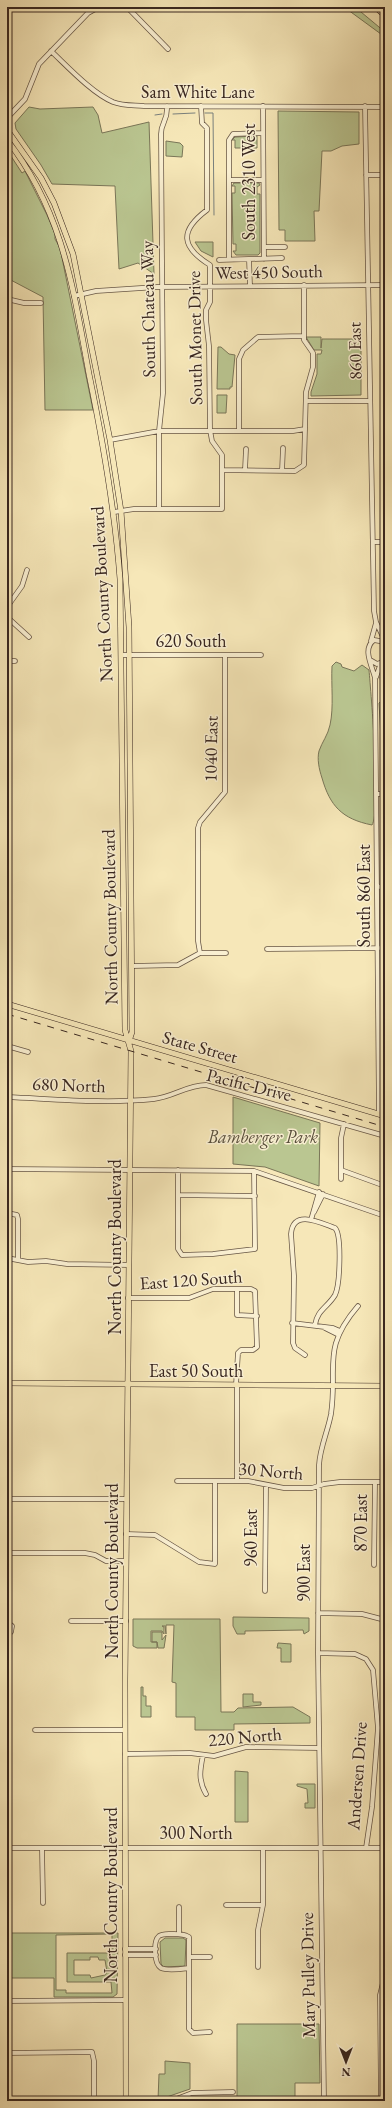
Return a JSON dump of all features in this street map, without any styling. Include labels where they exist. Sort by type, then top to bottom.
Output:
[{"type":"highway","points":[[376,7],[385,15]]},
{"type":"main road","name":"North County Boulevard","points":[[7,130],[34,167],[54,203],[73,254],[110,440],[121,510],[128,597],[130,649],[132,1032],[129,1041],[129,1265],[124,1754],[126,2101]]},
{"type":"main road","name":"North County Boulevard","points":[[7,140],[23,162],[46,204],[64,249],[100,424],[114,512],[120,580],[125,1030],[129,1041]]},
{"type":"main road","name":"State Street","points":[[7,1004],[382,1115]]},
{"type":"main road","name":"East 50 South","points":[[7,1383],[385,1386]]},
{"type":"street","points":[[88,14],[92,7]]},
{"type":"street","points":[[7,118],[25,99],[39,64],[50,51],[88,14],[99,7]]},
{"type":"street","points":[[123,7],[132,13]]},
{"type":"street","points":[[127,7],[168,49]]},
{"type":"street","name":"Sam White Lane","points":[[50,51],[86,83],[112,102],[126,105],[167,109],[262,106],[385,107]]},
{"type":"street","name":"South 2310 West","points":[[262,106],[264,259]]},
{"type":"street","name":"860 East","points":[[366,106],[370,401],[374,595],[376,622]]},
{"type":"street","name":"South Chateau Way","points":[[160,509],[158,431],[163,393],[161,128],[168,118],[167,109]]},
{"type":"street","name":"South Monet Drive","points":[[160,509],[222,509],[222,455],[212,441],[210,430],[206,310],[210,302],[210,265],[194,254],[188,240],[188,231],[193,221],[207,210],[207,128],[202,123],[201,109]]},
{"type":"street","points":[[229,259],[229,140],[234,134],[263,133]]},
{"type":"street","points":[[366,175],[385,175]]},
{"type":"street","points":[[229,180],[263,180]]},
{"type":"street","points":[[264,247],[286,247]]},
{"type":"street","points":[[219,260],[282,258]]},
{"type":"street","points":[[249,259],[250,286]]},
{"type":"street","points":[[222,470],[295,471],[304,465],[306,437],[306,392],[313,367],[313,353],[303,336],[304,285]]},
{"type":"street","name":"West 450 South","points":[[74,296],[96,291],[163,287],[385,285]]},
{"type":"street","points":[[7,299],[24,303],[41,303]]},
{"type":"street","points":[[239,430],[239,359],[243,350],[258,337],[303,336]]},
{"type":"street","points":[[306,401],[370,401]]},
{"type":"street","points":[[110,440],[158,431],[305,429]]},
{"type":"street","points":[[282,471],[283,448]]},
{"type":"street","points":[[245,470],[246,449]]},
{"type":"street","points":[[114,512],[121,510],[160,509]]},
{"type":"street","points":[[373,542],[385,542]]},
{"type":"street","points":[[7,607],[22,586],[26,570]]},
{"type":"street","points":[[7,617],[29,637]]},
{"type":"street","points":[[376,622],[385,642]]},
{"type":"street","points":[[371,642],[376,622]]},
{"type":"street","points":[[371,642],[378,639],[385,642]]},
{"type":"street","name":"South 860 East","points":[[371,642],[367,651],[375,678],[382,1115]]},
{"type":"street","name":"1040 East","points":[[200,954],[198,941],[198,828],[200,822],[225,792],[225,655]]},
{"type":"street","name":"620 South","points":[[121,656],[261,655]]},
{"type":"street","points":[[370,660],[383,662]]},
{"type":"street","points":[[7,661],[15,661]]},
{"type":"street","name":"South 860 East","points":[[375,678],[383,662]]},
{"type":"street","points":[[377,794],[385,794]]},
{"type":"street","points":[[378,887],[385,886]]},
{"type":"street","points":[[267,948],[385,950]]},
{"type":"street","points":[[132,966],[178,965],[200,954],[226,953]]},
{"type":"street","points":[[7,1046],[28,1052]]},
{"type":"street","points":[[380,1063],[385,1063]]},
{"type":"street","name":"Pacific Drive","points":[[129,1101],[161,1098],[192,1086],[206,1085],[385,1136]]},
{"type":"street","name":"680 North","points":[[7,1097],[129,1101]]},
{"type":"street","points":[[341,1179],[341,1138],[344,1124]]},
{"type":"street","points":[[7,1169],[254,1171],[385,1216]]},
{"type":"street","points":[[178,1170],[179,1253],[213,1254],[254,1249],[254,1171]]},
{"type":"street","points":[[341,1170],[385,1186]]},
{"type":"street","points":[[311,1220],[321,1193]]},
{"type":"street","points":[[178,1195],[255,1196]]},
{"type":"street","points":[[7,1213],[17,1215],[18,1219],[18,1259]]},
{"type":"street","points":[[305,1355],[294,1345],[292,1323],[294,1276],[291,1230],[297,1221],[306,1218],[335,1228],[339,1236],[338,1287],[332,1299],[317,1315],[317,1325]]},
{"type":"street","points":[[7,1258],[28,1262],[46,1261],[67,1264],[129,1265]]},
{"type":"street","name":"East 120 South","points":[[128,1298],[189,1298],[213,1289],[251,1289],[255,1291],[256,1316]]},
{"type":"street","points":[[237,1289],[237,1315],[256,1316],[256,1349],[241,1350],[238,1353],[237,1481]]},
{"type":"street","name":"900 East","points":[[321,1848],[318,1653],[320,1456],[331,1412],[332,1359],[339,1333],[358,1306]]},
{"type":"street","points":[[292,1323],[317,1325],[339,1333]]},
{"type":"street","name":"30 North","points":[[177,1481],[237,1481],[289,1488],[314,1488],[340,1482],[385,1482]]},
{"type":"street","points":[[126,1534],[155,1535],[199,1562],[215,1564],[215,1481]]},
{"type":"street","name":"870 East","points":[[374,1565],[375,1482]]},
{"type":"street","name":"960 East","points":[[265,1591],[266,1485]]},
{"type":"street","points":[[8,1500],[126,1499]]},
{"type":"street","points":[[7,1553],[85,1553],[95,1555],[106,1561],[126,1561]]},
{"type":"street","points":[[318,1613],[362,1614],[385,1620]]},
{"type":"street","points":[[71,1621],[126,1621]]},
{"type":"street","points":[[7,1622],[13,1629],[11,1632],[7,1632]]},
{"type":"street","name":"Andersen Drive","points":[[318,1653],[359,1655],[368,1662],[374,1675],[375,1705],[378,1728],[372,1807],[366,1848]]},
{"type":"street","points":[[35,1730],[125,1730]]},
{"type":"street","name":"220 North","points":[[124,1754],[190,1753],[220,1755],[246,1747],[319,1748]]},
{"type":"street","points":[[203,1755],[200,1784],[206,1794]]},
{"type":"street","name":"300 North","points":[[7,1848],[385,1848]]},
{"type":"street","points":[[42,1848],[43,1903]]},
{"type":"street","points":[[258,1967],[258,1930],[263,1905],[263,1848]]},
{"type":"street","name":"Mary Pulley Drive","points":[[321,1848],[324,2101]]},
{"type":"street","points":[[226,1905],[263,1905]]},
{"type":"street","points":[[179,1907],[179,1934]]},
{"type":"street","points":[[189,1968],[164,1969],[159,1967],[156,1963],[158,1937],[162,1934],[185,1934],[188,1937],[189,1957],[190,2029],[193,2033],[210,2032]]},
{"type":"street","points":[[125,1952],[156,1949]]},
{"type":"street","points":[[125,1952],[156,1955]]},
{"type":"street","points":[[189,1957],[210,1957]]},
{"type":"street","points":[[381,2101],[383,2005],[381,1991],[385,1975]]},
{"type":"street","points":[[7,2001],[125,2000]]},
{"type":"street","points":[[7,2053],[92,2052],[94,2061],[94,2101]]},
{"type":"street","points":[[174,2101],[192,2093],[233,2092]]},
{"type":"green space","points":[[344,7],[355,7],[385,32],[385,37]]},
{"type":"green space","points":[[29,107],[40,109],[93,107],[98,115],[102,133],[149,122],[154,274],[138,263],[119,269],[115,186],[52,184],[41,165],[16,129],[15,123]]},
{"type":"green space","points":[[278,111],[359,112],[359,144],[342,146],[331,151],[322,151],[319,211],[314,211],[315,241],[285,241],[285,230],[279,230]]},
{"type":"green space","points":[[257,136],[257,148],[235,148],[235,140],[232,140],[235,137]]},
{"type":"green space","points":[[166,141],[180,143],[183,146],[182,157],[166,156]]},
{"type":"green space","points":[[7,150],[22,173],[25,171],[47,215],[55,234],[55,239],[60,248],[93,410],[45,410],[43,297],[7,278]]},
{"type":"green space","points":[[234,183],[259,183],[260,185],[257,187],[257,194],[260,194],[260,253],[258,255],[236,255],[233,251],[236,251],[236,244],[233,244],[232,193],[235,193],[235,186],[232,186]]},
{"type":"green space","points":[[195,242],[213,242],[213,257],[201,251]]},
{"type":"green space","points":[[306,337],[321,337],[321,348],[322,339],[361,339],[361,395],[311,396],[317,374],[317,354],[321,354],[322,350],[314,350]]},
{"type":"green space","points":[[218,347],[221,347],[229,354],[235,355],[232,387],[230,387],[230,389],[217,389]]},
{"type":"green space","points":[[217,395],[227,395],[226,413],[217,413]]},
{"type":"green space","points":[[336,662],[341,664],[342,667],[354,671],[362,665],[369,670],[376,776],[375,815],[372,825],[345,815],[333,804],[325,788],[319,768],[319,751],[330,725],[332,703],[332,666]]},
{"type":"green space","points":[[385,668],[385,738],[381,738],[379,703],[383,699],[380,677]]},
{"type":"green space","name":"Bamberger Park","points":[[233,1097],[320,1123],[319,1186],[265,1167],[233,1164]]},
{"type":"green space","points":[[233,1617],[309,1618],[309,1631],[304,1634],[303,1630],[245,1631],[245,1634],[237,1634],[233,1626]]},
{"type":"green space","points":[[133,1619],[220,1619],[221,1712],[234,1712],[238,1708],[293,1707],[310,1717],[310,1723],[234,1724],[234,1730],[195,1730],[195,1717],[176,1717],[176,1683],[172,1682],[174,1625],[166,1625],[166,1634],[165,1626],[162,1626],[164,1627],[164,1634],[162,1631],[151,1631],[151,1642],[152,1632],[162,1632],[162,1640],[166,1635],[164,1648],[158,1648],[157,1642],[157,1648],[137,1648],[133,1646]]},
{"type":"green space","points":[[278,1643],[291,1644],[291,1662],[281,1662],[281,1648],[277,1648]]},
{"type":"green space","points":[[141,1687],[143,1687],[143,1696],[146,1696],[146,1706],[151,1706],[151,1717],[141,1717]]},
{"type":"green space","points":[[243,1694],[253,1694],[253,1702],[261,1702],[261,1705],[243,1707]]},
{"type":"green space","points":[[235,1771],[248,1772],[248,1822],[235,1822]]},
{"type":"green space","points":[[297,1784],[315,1784],[315,1808],[305,1808],[305,1803],[308,1803],[307,1789],[297,1786]]},
{"type":"green space","points":[[8,1933],[118,1933],[117,1994],[113,1997],[54,1997],[54,1978],[8,1978]],"holes":[[[112,1934],[112,1953],[67,1953],[67,1982],[111,1982],[112,1993],[66,1993],[66,1990],[56,1990],[56,1935]],[[90,1957],[98,1957],[99,1960],[105,1960],[107,1972],[105,1975],[91,1978],[90,1975],[74,1975],[74,1960],[90,1960]]]},
{"type":"green space","points":[[165,1938],[183,1938],[186,1940],[185,1966],[164,1967],[161,1964],[160,1942]]},
{"type":"green space","points":[[237,2024],[319,2024],[320,2083],[295,2083],[295,2101],[237,2101]]},
{"type":"green space","points":[[165,2061],[190,2063],[190,2089],[158,2100],[159,2074],[165,2074]]},
{"type":"waterway","points":[[173,114],[195,113]]},
{"type":"waterway","points":[[205,113],[213,113],[214,215]]},
{"type":"waterway","points":[[155,115],[162,114]]},
{"type":"railway","points":[[7,1014],[385,1127]]}]
